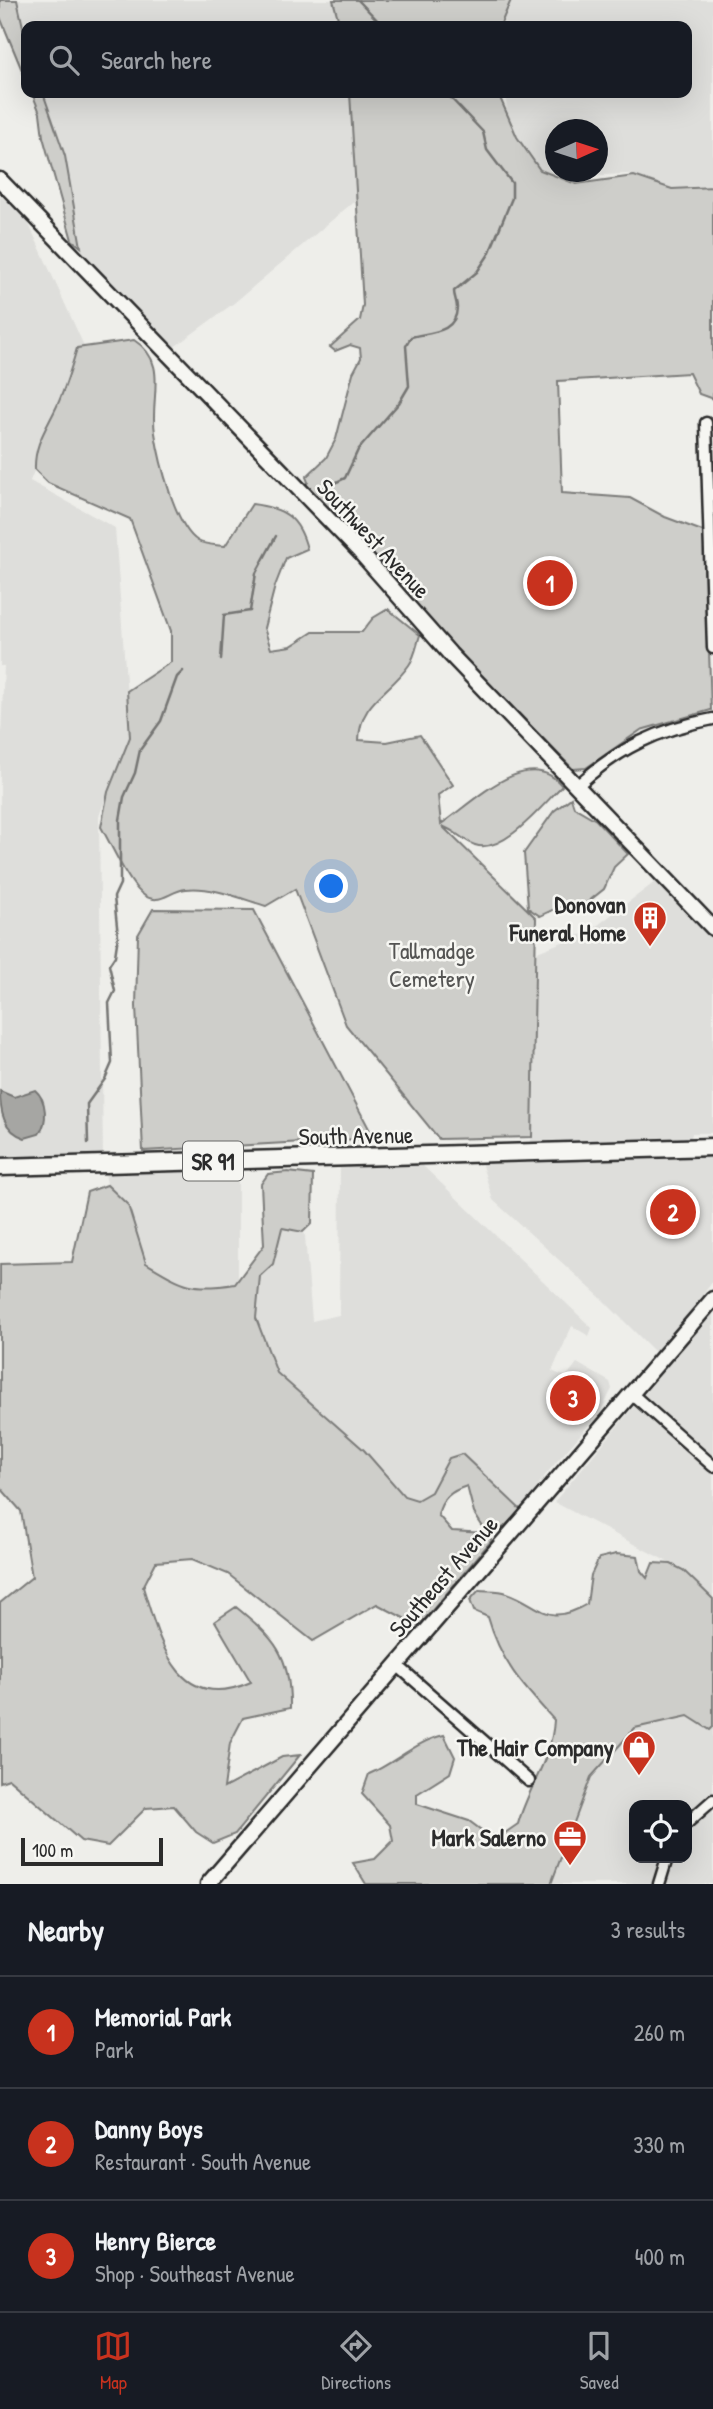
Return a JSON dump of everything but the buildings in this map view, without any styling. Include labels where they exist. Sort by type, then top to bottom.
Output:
[{"type":"main road","name":"South Avenue","points":[[0,1167],[713,1147]]},
{"type":"street","name":"Southwest Avenue","points":[[0,180],[360,552],[450,654],[713,928]]},
{"type":"street","points":[[706,423],[711,489],[708,521],[713,648]]},
{"type":"street","points":[[577,786],[632,744],[660,730],[713,719]]},
{"type":"street","name":"Southeast Avenue","points":[[208,1884],[713,1298]]},
{"type":"street","points":[[632,1394],[713,1466]]},
{"type":"street","points":[[397,1665],[529,1781]]},
{"type":"street","points":[[692,1819],[713,1800]]},
{"type":"street","points":[[659,1884],[665,1863]]},
{"type":"shaded area","points":[[17,0],[333,0],[339,21],[22,21]]},
{"type":"shaded area","points":[[505,0],[713,0],[713,187],[672,189],[630,174],[608,175],[608,119],[545,119],[545,174],[532,170],[507,123],[506,98],[692,98],[692,21],[503,21]]},
{"type":"shaded area","points":[[45,98],[350,98],[357,199],[234,303],[166,353],[85,268],[65,157]]},
{"type":"shaded area","points":[[0,195],[28,222],[84,346],[30,481],[115,528],[130,737],[99,816],[103,1160],[0,1162],[0,757],[4,666],[0,666]]},
{"type":"shaded area","points":[[659,879],[713,934],[713,1133],[692,1133],[690,1142],[531,1149],[535,953],[590,931]]},
{"type":"shaded area","points":[[35,1090],[44,1105],[44,1123],[39,1134],[25,1138],[7,1125],[0,1091],[14,1097]]},
{"type":"shaded area","points":[[713,1153],[713,1281],[658,1355],[602,1299],[493,1200],[480,1159]]},
{"type":"shaded area","points":[[238,1162],[236,1284],[209,1288],[183,1285],[146,1262],[128,1205],[107,1185],[104,1167]]},
{"type":"shaded area","points":[[420,1163],[592,1328],[589,1336],[572,1326],[552,1371],[566,1377],[577,1363],[610,1382],[612,1389],[601,1411],[547,1473],[521,1510],[462,1454],[449,1458],[431,1492],[417,1500],[404,1496],[364,1450],[277,1373],[256,1318],[260,1276],[274,1264],[282,1228],[303,1232],[305,1236],[312,1321],[339,1315],[340,1165]]},
{"type":"shaded area","points":[[713,1312],[713,1599],[683,1570],[554,1502]]},
{"type":"shaded area","points":[[713,1694],[713,1884],[551,1884],[571,1814],[591,1777],[635,1728]]},
{"type":"green space","points":[[0,0],[17,0],[22,21],[21,68],[0,17]]},
{"type":"green space","points":[[333,0],[511,0],[502,21],[339,21]]},
{"type":"green space","points":[[34,98],[45,98],[65,156],[81,247],[72,240],[43,137],[40,113]]},
{"type":"green space","points":[[350,98],[500,98],[517,137],[540,170],[545,172],[545,182],[608,182],[608,180],[634,176],[672,189],[713,187],[713,399],[699,394],[689,373],[558,381],[562,493],[630,498],[665,517],[705,532],[711,710],[641,730],[586,768],[573,769],[440,633],[304,487],[308,482],[306,477],[326,458],[336,439],[353,373],[361,358],[360,348],[350,345],[335,351],[330,347],[360,320],[363,305]]},
{"type":"green space","name":"Tallmadge Cemetery","points":[[134,340],[152,359],[156,382],[154,420],[157,445],[175,508],[190,533],[198,541],[225,546],[252,504],[273,508],[288,516],[295,522],[304,538],[307,549],[286,558],[275,586],[264,628],[271,649],[291,646],[313,632],[362,632],[373,618],[388,609],[420,635],[409,665],[364,716],[359,740],[387,742],[420,735],[453,785],[438,795],[441,824],[483,792],[517,774],[533,771],[549,775],[562,786],[523,826],[511,835],[486,846],[475,845],[442,826],[536,918],[532,1137],[439,1139],[346,1025],[295,889],[266,906],[206,889],[180,890],[153,899],[141,893],[130,880],[101,827],[108,792],[130,737],[127,691],[171,662],[171,631],[130,519],[48,483],[35,470],[35,462],[40,440],[61,397],[77,348]]},
{"type":"green space","points":[[571,798],[574,807],[596,820],[628,854],[614,867],[604,889],[584,905],[559,907],[540,916],[528,908],[524,853],[554,811]]},
{"type":"green space","points":[[153,909],[254,910],[374,1138],[143,1151],[136,1006],[138,935]]},
{"type":"green space","points":[[288,1172],[313,1175],[312,1223],[303,1232],[282,1228],[273,1264],[260,1276],[256,1318],[277,1373],[364,1450],[404,1496],[417,1500],[431,1492],[449,1458],[462,1454],[521,1510],[503,1528],[483,1527],[474,1513],[467,1486],[456,1490],[445,1500],[438,1515],[452,1531],[485,1533],[492,1540],[419,1626],[377,1604],[313,1641],[228,1574],[192,1559],[156,1562],[143,1587],[165,1649],[175,1667],[188,1681],[205,1689],[226,1690],[251,1682],[215,1621],[236,1607],[270,1639],[284,1661],[290,1690],[290,1708],[243,1718],[230,1743],[224,1788],[282,1757],[300,1755],[235,1834],[213,1843],[196,1832],[174,1806],[146,1808],[108,1846],[81,1841],[9,1779],[0,1782],[0,1603],[32,1577],[21,1511],[0,1487],[0,1264],[72,1262],[87,1192],[107,1185],[128,1205],[146,1263],[169,1277],[188,1284],[208,1287],[235,1284],[264,1245],[261,1184],[268,1174]]},
{"type":"green space","points":[[616,1554],[638,1556],[641,1571],[647,1578],[653,1563],[671,1564],[683,1570],[713,1599],[713,1727],[710,1730],[688,1716],[635,1728],[591,1777],[551,1884],[366,1884],[353,1863],[375,1859],[393,1841],[390,1825],[362,1794],[369,1774],[424,1742],[444,1735],[455,1757],[450,1773],[417,1794],[417,1804],[469,1821],[488,1835],[502,1835],[518,1824],[549,1747],[554,1720],[514,1673],[499,1648],[488,1617],[474,1611],[470,1600],[479,1590],[497,1591],[519,1598],[545,1612],[562,1614],[573,1611],[587,1604],[591,1575],[599,1558]]},
{"type":"waterway","points":[[358,0],[378,21]]},
{"type":"waterway","points":[[318,491],[345,478],[358,450],[399,403],[409,386],[406,346],[411,337],[440,330],[452,323],[457,308],[454,291],[477,272],[489,254],[512,198],[512,183],[487,150],[483,132],[451,98]]},
{"type":"waterway","points":[[221,660],[224,615],[250,611],[256,573],[276,536]]},
{"type":"waterway","points":[[88,1143],[87,1104],[105,1079],[112,1063],[109,1003],[115,991],[109,965],[115,956],[118,936],[114,897],[120,884],[120,820],[124,797],[135,773],[140,750],[161,721],[177,677],[183,671]]},
{"type":"place","name":"Memorial Park","points":[[550,583]]},
{"type":"place","name":"Donovan Funeral Home","points":[[650,948]]},
{"type":"place","name":"Danny Boys","points":[[673,1212]]},
{"type":"place","name":"Henry Bierce","points":[[573,1398]]},
{"type":"place","name":"The Hair Company","points":[[639,1777]]},
{"type":"place","name":"Mark Salerno","points":[[570,1867]]}]
